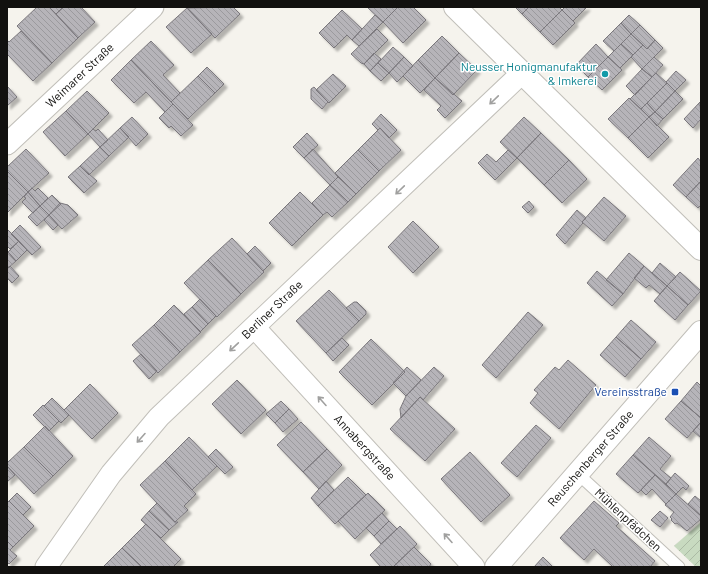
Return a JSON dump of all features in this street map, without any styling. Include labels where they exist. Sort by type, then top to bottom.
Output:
[{"type":"main road","points":[[455,7],[701,249]]},
{"type":"main road","name":"Reuschenberger Straße","points":[[496,567],[701,332]]},
{"type":"street","name":"Weimarer Straße","points":[[7,144],[153,7]]},
{"type":"street","name":"Berliner Straße","points":[[46,567],[111,474],[133,446],[159,417],[255,328],[522,73]]},
{"type":"street","name":"Annabergstraße","points":[[255,328],[474,567]]},
{"type":"lane","name":"Mühlenpfädchen","points":[[578,474],[679,567]]},
{"type":"green space","points":[[701,522],[701,567],[696,567],[674,546]]},
{"type":"building","points":[[37,7],[49,7],[78,38],[52,63],[17,26]]},
{"type":"building","points":[[49,7],[62,7],[62,8],[56,14]]},
{"type":"building","points":[[64,7],[81,7],[95,22],[78,38],[56,14]]},
{"type":"building","points":[[233,7],[240,14],[215,38],[187,8]]},
{"type":"building","points":[[367,7],[398,7],[383,22]]},
{"type":"building","points":[[398,7],[413,7],[426,20],[403,43],[383,22]]},
{"type":"building","points":[[515,7],[529,7],[522,14]]},
{"type":"building","points":[[529,7],[559,7],[562,10],[540,32],[522,14]]},
{"type":"building","points":[[565,7],[587,7],[573,21],[562,10]]},
{"type":"building","points":[[187,8],[212,34],[191,53],[166,27]]},
{"type":"building","points":[[342,10],[362,29],[352,40],[347,35],[334,48],[319,33]]},
{"type":"building","points":[[562,10],[575,23],[553,45],[540,32]]},
{"type":"building","points":[[375,15],[383,22],[359,46],[352,40]]},
{"type":"building","points":[[629,15],[640,25],[631,34],[621,23]]},
{"type":"building","points":[[621,23],[631,34],[614,51],[603,41]]},
{"type":"building","points":[[640,25],[655,40],[647,49],[631,34]]},
{"type":"building","points":[[377,29],[388,40],[364,64],[361,63],[351,54]]},
{"type":"building","points":[[21,31],[52,63],[33,81],[7,54],[7,40],[9,42]]},
{"type":"building","points":[[631,34],[643,45],[633,55],[621,44]]},
{"type":"building","points":[[442,36],[459,53],[435,78],[418,60]]},
{"type":"building","points":[[655,40],[663,48],[642,69],[631,57],[643,45],[647,49]]},
{"type":"building","points":[[151,41],[174,65],[163,75],[180,93],[171,102],[131,60]]},
{"type":"building","points":[[596,44],[608,57],[588,77],[576,65]]},
{"type":"building","points":[[621,44],[633,55],[620,68],[608,57]]},
{"type":"building","points":[[393,47],[404,57],[389,73],[378,63]]},
{"type":"building","points":[[374,53],[381,59],[370,71],[364,64]]},
{"type":"building","points":[[459,53],[477,70],[453,95],[435,78]]},
{"type":"building","points":[[404,57],[413,66],[397,82],[389,73]]},
{"type":"building","name":"Neusser Honigmanufaktur & Imkerei","points":[[608,57],[622,70],[602,90],[588,77]]},
{"type":"building","points":[[654,57],[663,65],[652,77],[642,69]]},
{"type":"building","points":[[131,60],[173,104],[165,112],[146,92],[134,103],[111,80]]},
{"type":"building","points":[[418,60],[435,78],[420,93],[403,76]]},
{"type":"building","points":[[378,63],[389,73],[381,81],[370,71]]},
{"type":"building","points":[[207,67],[224,84],[215,93],[198,76]]},
{"type":"building","points":[[642,69],[652,77],[635,95],[626,86]]},
{"type":"building","points":[[676,71],[686,80],[675,91],[666,82]]},
{"type":"building","points":[[656,73],[667,83],[641,109],[630,99]]},
{"type":"building","points":[[333,74],[346,86],[329,103],[316,90]]},
{"type":"building","points":[[198,76],[215,93],[188,119],[171,102]]},
{"type":"building","points":[[435,78],[462,101],[445,118],[437,110],[441,106],[424,90]]},
{"type":"building","points":[[667,83],[675,91],[655,112],[647,103]]},
{"type":"building","points":[[7,86],[17,97],[7,106]]},
{"type":"building","points":[[314,87],[328,102],[322,109],[311,99],[311,89]]},
{"type":"building","points":[[87,91],[109,113],[88,134],[66,111]]},
{"type":"building","points":[[675,91],[683,99],[663,119],[655,112]]},
{"type":"building","points":[[629,98],[649,117],[628,138],[608,119]]},
{"type":"building","points":[[700,102],[701,119],[693,128],[684,119]]},
{"type":"building","points":[[647,103],[655,112],[649,117],[641,109]]},
{"type":"building","points":[[173,104],[193,125],[181,136],[171,126],[169,128],[159,118]]},
{"type":"building","points":[[66,111],[88,134],[65,156],[43,132]]},
{"type":"building","points":[[655,112],[663,119],[657,126],[649,117]]},
{"type":"building","points":[[381,114],[397,130],[389,138],[380,128],[378,130],[372,124]]},
{"type":"building","points":[[132,117],[148,134],[136,146],[120,128]]},
{"type":"building","points":[[524,117],[541,133],[517,158],[500,142]]},
{"type":"building","points":[[649,117],[669,137],[648,158],[628,138]]},
{"type":"building","points":[[120,128],[129,137],[109,156],[100,147]]},
{"type":"building","points":[[380,128],[401,150],[379,171],[358,150]]},
{"type":"building","points":[[93,129],[96,131],[98,129],[108,140],[100,147],[88,134]]},
{"type":"building","points":[[307,133],[318,145],[304,158],[293,147]]},
{"type":"building","points":[[541,133],[569,160],[544,185],[517,158]]},
{"type":"building","points":[[100,147],[109,156],[89,175],[80,166]]},
{"type":"building","points":[[26,149],[49,173],[28,192],[7,171],[7,167]]},
{"type":"building","points":[[313,149],[338,177],[330,185],[304,158]]},
{"type":"building","points":[[358,150],[379,171],[356,194],[335,173]]},
{"type":"building","points":[[508,150],[517,158],[495,180],[478,163],[487,154],[496,162]]},
{"type":"building","points":[[698,158],[701,162],[701,181],[686,197],[673,185]]},
{"type":"building","points":[[569,160],[587,179],[562,203],[544,185]]},
{"type":"building","points":[[80,166],[97,181],[84,193],[68,177]]},
{"type":"building","points":[[7,171],[28,192],[7,213]]},
{"type":"building","points":[[338,177],[356,194],[348,202],[330,185]]},
{"type":"building","points":[[701,181],[701,205],[698,208],[686,197]]},
{"type":"building","points":[[330,185],[348,202],[332,217],[327,212],[323,215],[312,203]]},
{"type":"building","points":[[32,188],[35,191],[38,188],[48,198],[40,206],[28,192]]},
{"type":"building","points":[[28,192],[40,206],[33,213],[22,202],[26,198],[24,197]]},
{"type":"building","points":[[300,192],[323,215],[292,246],[269,223]]},
{"type":"building","points":[[52,195],[61,204],[49,215],[40,206]]},
{"type":"building","points":[[604,197],[626,216],[604,241],[582,222]]},
{"type":"building","points":[[529,201],[534,207],[528,213],[522,207]]},
{"type":"building","points":[[60,203],[68,205],[78,215],[62,229],[49,215]]},
{"type":"building","points":[[40,206],[49,215],[37,226],[28,217]]},
{"type":"building","points":[[577,210],[586,218],[565,244],[556,235]]},
{"type":"building","points":[[49,215],[58,225],[53,230],[44,220]]},
{"type":"building","points":[[413,221],[439,247],[413,273],[388,247]]},
{"type":"building","points":[[20,225],[41,247],[32,255],[11,234]]},
{"type":"building","points":[[7,229],[19,241],[10,249],[7,246]]},
{"type":"building","points":[[232,238],[264,272],[241,294],[208,260]]},
{"type":"building","points":[[19,241],[27,250],[16,261],[8,252]]},
{"type":"building","points":[[255,246],[271,263],[263,271],[247,254]]},
{"type":"building","points":[[8,252],[16,261],[7,269],[7,253]]},
{"type":"building","points":[[629,253],[644,266],[623,294],[606,280]]},
{"type":"building","points":[[208,260],[241,294],[217,317],[184,283]]},
{"type":"building","points":[[660,263],[676,277],[667,286],[652,273]]},
{"type":"building","points":[[10,266],[19,276],[12,283],[7,278],[7,269]]},
{"type":"building","points":[[644,266],[667,286],[660,294],[649,285],[646,288],[634,278]]},
{"type":"building","points":[[597,271],[623,294],[612,306],[587,283]]},
{"type":"building","points":[[680,272],[701,291],[688,305],[667,286]]},
{"type":"building","points":[[667,286],[688,305],[675,320],[654,301]]},
{"type":"building","points":[[329,290],[359,321],[326,353],[296,321]]},
{"type":"building","points":[[200,299],[216,316],[208,324],[192,307]]},
{"type":"building","points":[[354,302],[357,302],[366,311],[366,314],[359,321],[346,308]]},
{"type":"building","points":[[174,305],[201,332],[180,352],[154,325]]},
{"type":"building","points":[[192,307],[208,324],[200,332],[184,314]]},
{"type":"building","points":[[528,312],[543,325],[496,378],[482,365]]},
{"type":"building","points":[[631,320],[656,342],[641,359],[616,337]]},
{"type":"building","points":[[154,325],[180,352],[158,373],[132,345]]},
{"type":"building","points":[[616,337],[641,359],[625,377],[600,355]]},
{"type":"building","points":[[342,338],[349,345],[333,361],[326,353]]},
{"type":"building","points":[[371,339],[405,372],[372,405],[339,372]]},
{"type":"building","points":[[141,354],[157,371],[149,379],[133,361]]},
{"type":"building","points":[[568,360],[596,385],[559,429],[530,403],[538,393],[534,390],[555,367],[559,370]]},
{"type":"building","points":[[407,367],[421,380],[406,396],[393,383]]},
{"type":"building","points":[[434,367],[444,376],[423,400],[420,397],[401,418],[400,409],[406,396]]},
{"type":"building","points":[[237,380],[266,410],[241,434],[212,404]]},
{"type":"building","points":[[697,382],[701,386],[701,418],[681,401]]},
{"type":"building","points":[[90,384],[118,413],[92,439],[64,410]]},
{"type":"building","points":[[420,397],[455,429],[425,461],[390,429]]},
{"type":"building","points":[[52,398],[69,415],[61,423],[44,406]]},
{"type":"building","points":[[281,401],[289,409],[275,423],[266,414]]},
{"type":"building","points":[[681,401],[701,418],[701,422],[687,438],[665,419]]},
{"type":"building","points":[[43,405],[59,421],[49,431],[33,415]]},
{"type":"building","points":[[289,409],[298,419],[283,432],[275,423]]},
{"type":"building","points":[[301,422],[327,449],[303,472],[277,445]]},
{"type":"building","points":[[701,422],[701,438],[693,431]]},
{"type":"building","points":[[536,425],[551,438],[517,477],[501,463]]},
{"type":"building","points":[[45,426],[73,456],[53,476],[24,447]]},
{"type":"building","points":[[189,437],[217,466],[192,490],[165,461]]},
{"type":"building","points":[[649,437],[671,456],[660,469],[671,478],[666,484],[633,455]]},
{"type":"building","points":[[24,447],[53,476],[34,494],[7,466],[7,463]]},
{"type":"building","points":[[216,449],[233,467],[225,474],[208,457]]},
{"type":"building","points":[[327,449],[342,465],[319,489],[303,472]]},
{"type":"building","points":[[470,452],[510,495],[481,522],[441,479]]},
{"type":"building","points":[[633,455],[655,475],[638,493],[616,474]]},
{"type":"building","points":[[165,461],[196,494],[184,506],[188,510],[175,522],[140,485]]},
{"type":"building","points":[[7,466],[15,475],[7,482]]},
{"type":"building","points":[[675,473],[689,486],[686,490],[683,487],[676,494],[666,484]]},
{"type":"building","points":[[655,475],[676,494],[666,504],[652,489],[646,495],[641,490]]},
{"type":"building","points":[[348,477],[366,495],[335,524],[318,506]]},
{"type":"building","points":[[326,481],[334,490],[318,506],[311,498]]},
{"type":"building","points":[[17,493],[31,507],[23,515],[9,501]]},
{"type":"building","points":[[368,493],[385,510],[355,539],[338,521]]},
{"type":"building","points":[[676,494],[701,516],[701,519],[687,531],[671,520],[672,519],[670,517],[674,512],[665,505]]},
{"type":"building","points":[[695,496],[701,501],[701,516],[688,504]]},
{"type":"building","points":[[9,501],[34,526],[13,547],[7,541],[7,503]]},
{"type":"building","points":[[594,501],[619,523],[616,526],[655,561],[650,567],[613,567],[594,549],[584,560],[560,538]]},
{"type":"building","points":[[157,503],[175,522],[178,522],[169,530],[149,511]]},
{"type":"building","points":[[149,511],[169,530],[161,538],[141,520]]},
{"type":"building","points":[[660,511],[668,518],[660,527],[651,520]]},
{"type":"building","points":[[382,513],[389,521],[374,536],[366,528]]},
{"type":"building","points":[[389,521],[397,529],[381,544],[374,536]]},
{"type":"building","points":[[146,524],[181,559],[173,567],[142,567],[122,548]]},
{"type":"building","points":[[400,526],[417,544],[393,567],[381,567],[370,555]]},
{"type":"building","points":[[7,541],[13,547],[10,550],[17,556],[9,564],[7,562]]},
{"type":"building","points":[[414,547],[431,564],[429,567],[393,567]]},
{"type":"building","points":[[122,548],[142,567],[103,567]]},
{"type":"building","points":[[543,557],[553,567],[534,567]]},
{"type":"place","name":"Neusser Honigmanufaktur & Imkerei","points":[[605,74]]},
{"type":"place","name":"Vereinsstraße","points":[[675,392]]}]
